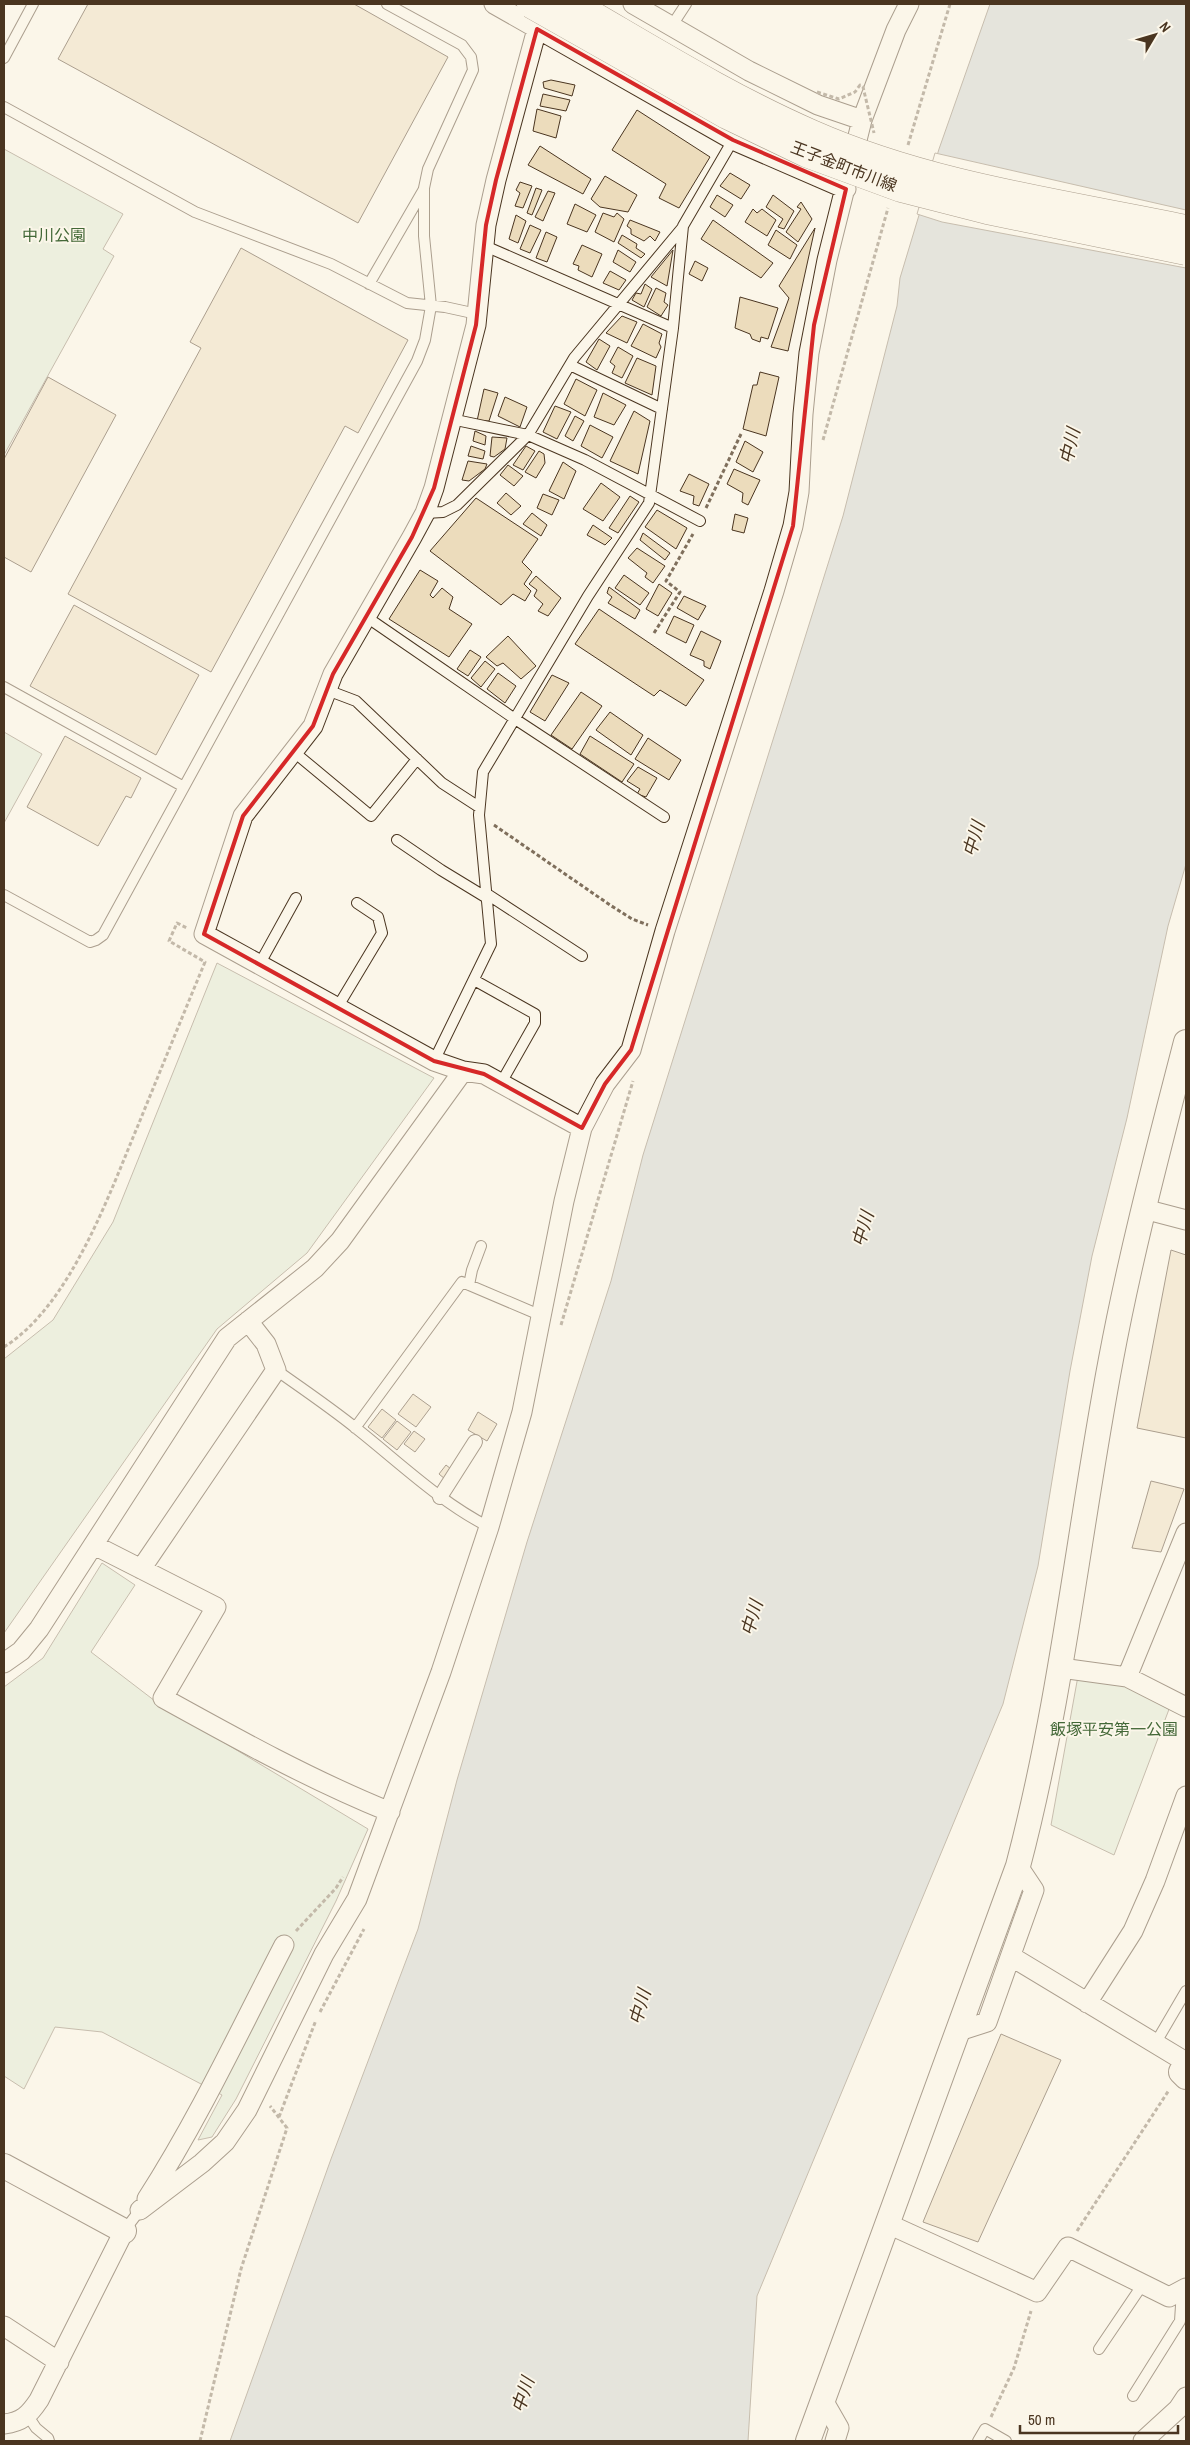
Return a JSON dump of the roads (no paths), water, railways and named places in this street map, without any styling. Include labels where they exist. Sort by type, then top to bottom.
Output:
[{"type":"main road","name":"王子金町市川線","points":[[573,4],[735,96],[813,135],[918,171],[995,190],[1186,229]]},
{"type":"main road","name":"王子金町市川線","points":[[534,16],[727,115],[806,153],[901,188],[987,210],[1186,251]]},
{"type":"street","points":[[494,4],[534,16],[733,140],[846,189]]},
{"type":"street","points":[[633,4],[749,71],[801,96],[862,120]]},
{"type":"street","points":[[140,2210],[208,2158],[225,2142],[247,2110],[324,1954],[357,1899],[441,1672],[489,1527],[522,1412],[564,1201],[582,1128],[605,1084],[631,1050],[665,931],[793,526],[799,492],[803,414],[814,324],[862,120],[896,30],[909,4]]},
{"type":"street","points":[[534,16],[486,225],[477,314],[434,488],[425,513],[333,674],[313,726],[243,816],[204,934],[434,1061],[463,1071],[484,1074],[582,1128]]},
{"type":"street","points":[[808,2441],[886,2223],[1018,1866],[1036,1799],[1061,1668],[1111,1358],[1144,1209],[1186,1042]]},
{"type":"street","points":[[4,1663],[21,1651],[39,1629],[227,1338],[315,1268],[340,1241],[463,1071]]},
{"type":"street","points":[[1144,1209],[1186,1220]]},
{"type":"street","points":[[142,1570],[276,1370],[266,1344],[248,1321]]},
{"type":"street","points":[[440,1497],[476,1442]]},
{"type":"street","points":[[1127,1677],[1186,1533]]},
{"type":"street","points":[[94,1545],[216,1607],[163,1698],[350,1796],[390,1812]]},
{"type":"street","points":[[1061,1668],[1127,1677],[1186,1707]]},
{"type":"street","points":[[1087,2003],[1133,1931],[1155,1881],[1186,1796]]},
{"type":"street","points":[[956,2032],[987,2022],[1012,1957],[1034,1890],[1018,1866]]},
{"type":"street","points":[[140,2210],[166,2171],[284,1945]]},
{"type":"street","points":[[1012,1957],[1155,2044],[1185,2069]]},
{"type":"street","points":[[4,2166],[124,2232],[40,2400],[28,2416],[15,2423],[4,2424]]},
{"type":"street","points":[[886,2223],[1037,2292],[1068,2247],[1169,2297],[1184,2289]]},
{"type":"street","points":[[4,2326],[59,2362]]},
{"type":"street","points":[[1144,2441],[1178,2409],[1186,2397]]},
{"type":"street","points":[[823,2400],[839,2428],[835,2441]]},
{"type":"lane","points":[[4,58],[33,4]]},
{"type":"lane","points":[[4,895],[90,942],[96,940],[108,928],[417,361],[425,340],[431,306],[424,236],[424,188],[428,169],[473,70],[471,57],[462,45],[387,4]]},
{"type":"lane","points":[[671,27],[686,4]]},
{"type":"lane","points":[[4,107],[195,212],[331,264],[407,303],[477,314]]},
{"type":"lane","points":[[425,513],[443,512],[457,505],[528,435],[570,366],[683,226],[733,140]]},
{"type":"lane","points":[[369,284],[424,188]]},
{"type":"lane","points":[[434,1061],[491,944],[479,811],[483,772],[588,596],[649,503],[673,328],[683,226]]},
{"type":"lane","points":[[485,246],[673,328]]},
{"type":"lane","points":[[570,366],[662,409]]},
{"type":"lane","points":[[451,420],[528,435],[585,460],[700,521]]},
{"type":"lane","points":[[365,616],[664,818]]},
{"type":"lane","points":[[4,687],[184,787]]},
{"type":"lane","points":[[327,690],[356,701],[442,783],[479,811]]},
{"type":"lane","points":[[294,752],[371,816],[417,759]]},
{"type":"lane","points":[[397,840],[441,870],[487,896],[582,956]]},
{"type":"lane","points":[[259,965],[296,898]]},
{"type":"lane","points":[[337,1008],[382,933],[378,917],[357,902]]},
{"type":"lane","points":[[474,980],[536,1014],[535,1023],[501,1083]]},
{"type":"lane","points":[[470,1285],[472,1270],[481,1246]]},
{"type":"lane","points":[[355,1428],[462,1282],[542,1316]]},
{"type":"lane","points":[[276,1370],[355,1428],[440,1497],[466,1515],[489,1527]]},
{"type":"lane","points":[[1155,2044],[1186,1991]]},
{"type":"lane","points":[[124,2232],[140,2210]]},
{"type":"lane","points":[[1099,2349],[1143,2284]]},
{"type":"lane","points":[[1132,2396],[1180,2321],[1184,2289]]},
{"type":"lane","points":[[28,2416],[36,2428],[49,2441]]},
{"type":"lane","points":[[978,2441],[985,2429],[1006,2441]]},
{"type":"water","name":"中川","points":[[990,4],[1186,4],[1186,864],[1168,926],[1127,1118],[1092,1256],[1070,1371],[1038,1566],[1003,1704],[757,2296],[748,2441],[230,2441],[331,2159],[418,1929],[457,1780],[527,1542],[611,1281],[643,1155],[843,516],[897,306],[900,278],[939,149]]},
{"type":"park label","name":"中川公園","points":[[54,235]]},
{"type":"park label","name":"飯塚平安第一公園","points":[[1114,1729]]}]
